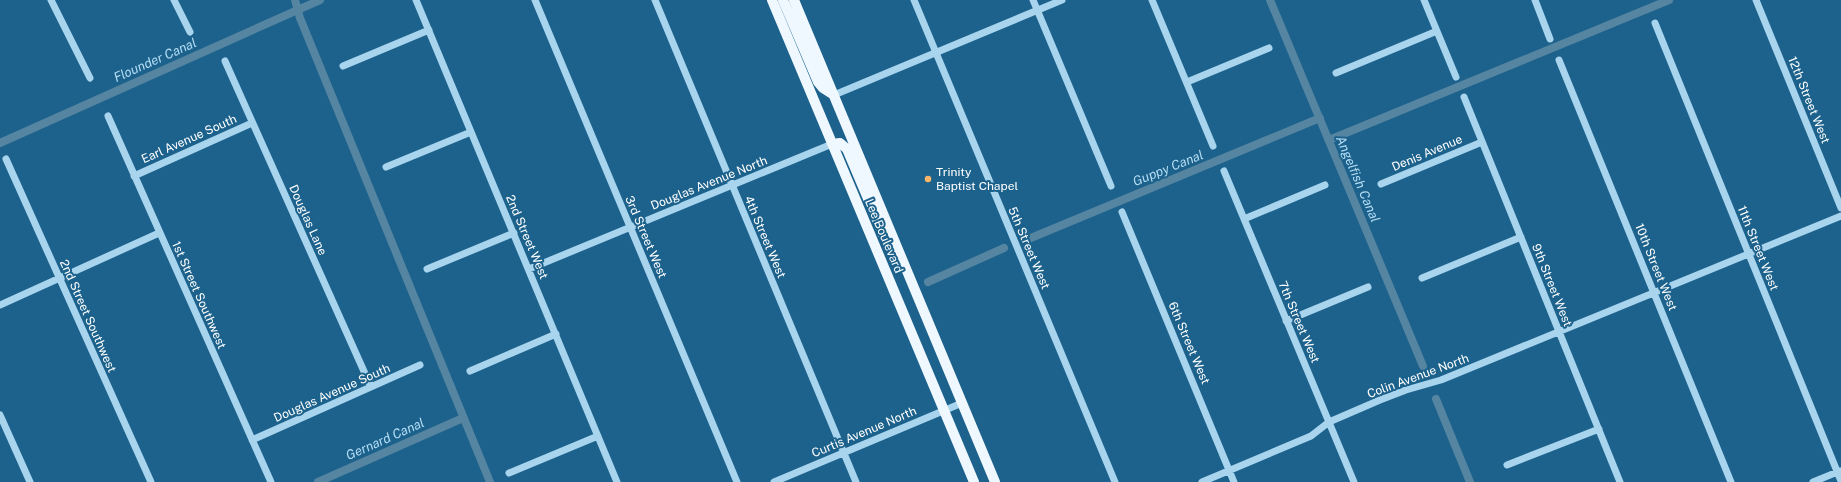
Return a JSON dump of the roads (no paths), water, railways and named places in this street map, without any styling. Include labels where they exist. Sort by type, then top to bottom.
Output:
[{"type":"main road","name":"Lee Boulevard","points":[[772,0],[974,480]]},
{"type":"main road","points":[[783,0],[818,82],[823,88],[834,95]]},
{"type":"main road","name":"Lee Boulevard","points":[[794,0],[995,482]]},
{"type":"main road","points":[[832,144],[840,143],[847,149],[886,241],[898,250]]},
{"type":"street","points":[[51,0],[90,78]]},
{"type":"street","points":[[174,0],[190,32]]},
{"type":"street","name":"2nd Street West","points":[[416,0],[617,482]]},
{"type":"street","name":"3rd Street West","points":[[535,0],[737,482]]},
{"type":"street","name":"4th Street West","points":[[655,0],[856,482]]},
{"type":"street","name":"5th Street West","points":[[914,0],[1115,482]]},
{"type":"street","points":[[1033,0],[1111,186]]},
{"type":"street","points":[[834,95],[1062,0]]},
{"type":"street","points":[[1152,0],[1213,146]]},
{"type":"street","points":[[1424,0],[1456,77]]},
{"type":"street","points":[[1534,0],[1550,39]]},
{"type":"street","name":"12th Street West","points":[[1756,0],[1841,208]]},
{"type":"street","name":"11th Street West","points":[[1655,23],[1839,471],[1841,481]]},
{"type":"street","points":[[343,66],[429,30]]},
{"type":"street","points":[[1336,73],[1437,32]]},
{"type":"street","points":[[1187,82],[1269,48]]},
{"type":"street","name":"10th Street West","points":[[1559,60],[1731,482]]},
{"type":"street","name":"Douglas Lane","points":[[225,61],[371,387]]},
{"type":"street","name":"9th Street West","points":[[1464,97],[1620,482]]},
{"type":"street","name":"1st Street Southwest","points":[[108,116],[271,482]]},
{"type":"street","name":"Earl Avenue South","points":[[134,176],[252,123]]},
{"type":"street","points":[[386,167],[471,132]]},
{"type":"street","name":"Denis Avenue","points":[[1381,184],[1482,142]]},
{"type":"street","name":"Douglas Avenue North","points":[[529,269],[832,144]]},
{"type":"street","name":"2nd Street Southwest","points":[[6,159],[151,482]]},
{"type":"street","name":"7th Street West","points":[[1224,171],[1354,482]]},
{"type":"street","points":[[1244,219],[1325,185]]},
{"type":"street","name":"6th Street West","points":[[1122,212],[1234,482]]},
{"type":"street","name":"Colin Avenue North","points":[[1202,482],[1311,436],[1329,422],[1406,390],[1441,380],[1841,216]]},
{"type":"street","points":[[0,305],[159,233]]},
{"type":"street","points":[[427,269],[514,233]]},
{"type":"street","points":[[1422,278],[1521,237]]},
{"type":"street","points":[[1286,320],[1368,286]]},
{"type":"street","points":[[470,371],[556,334]]},
{"type":"street","name":"Douglas Avenue South","points":[[252,440],[420,365]]},
{"type":"street","name":"Curtis Avenue North","points":[[774,482],[962,403]]},
{"type":"street","points":[[0,415],[30,482]]},
{"type":"street","points":[[1507,465],[1599,429]]},
{"type":"street","points":[[509,472],[598,436]]},
{"type":"street","points":[[1813,482],[1839,471]]},
{"type":"waterway","points":[[295,0],[300,18],[490,482]]},
{"type":"waterway","name":"Flounder Canal","points":[[0,143],[320,0]]},
{"type":"waterway","name":"Angelfish Canal","points":[[1270,0],[1423,366]]},
{"type":"waterway","points":[[1329,140],[1669,0]]},
{"type":"waterway","name":"Guppy Canal","points":[[1026,240],[1320,118]]},
{"type":"waterway","name":"Guppy Canal","points":[[928,282],[1004,248]]},
{"type":"waterway","name":"Angelfish Canal","points":[[1436,399],[1470,482]]},
{"type":"waterway","name":"Gernard Canal","points":[[318,482],[463,418]]},
{"type":"place","name":"Trinity Baptist Chapel","points":[[928,179]]}]
